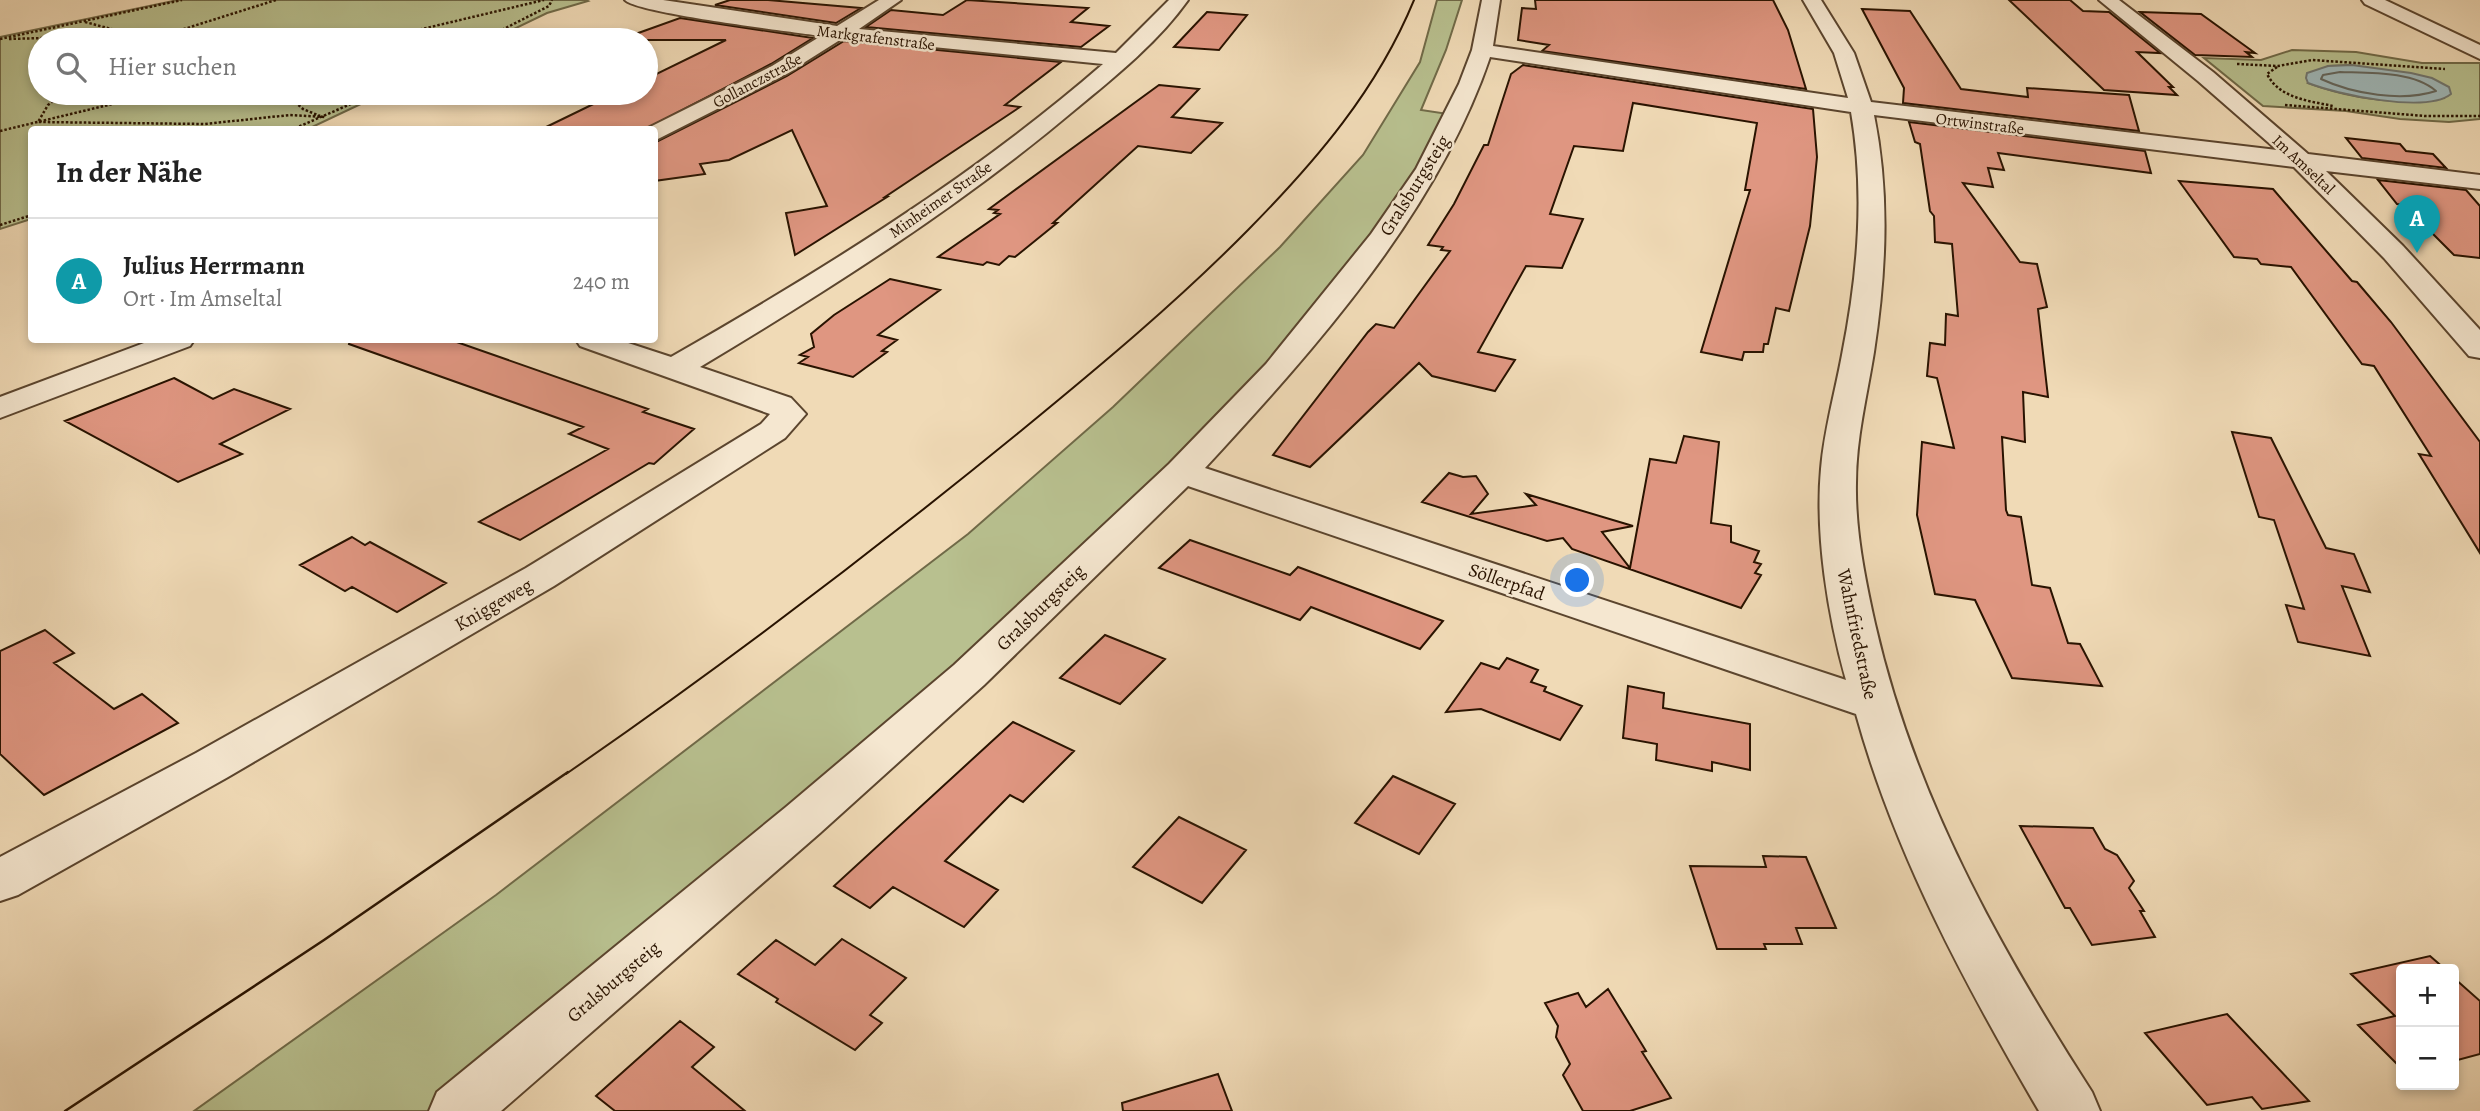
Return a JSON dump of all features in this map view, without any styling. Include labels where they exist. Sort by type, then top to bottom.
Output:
[{"type":"street","name":"Markgrafenstraße","points":[[634,0],[842,33],[959,47],[1119,59]]},
{"type":"street","name":"Gollanczstraße","points":[[658,132],[779,70],[892,0]]},
{"type":"street","name":"Minheimer Straße","points":[[677,367],[872,246],[972,177],[1064,108],[1179,0]]},
{"type":"street","name":"Gralsburgsteig","points":[[458,1111],[803,820],[969,675],[1182,472],[1277,371],[1380,240],[1428,169],[1471,84],[1482,50],[1491,0]]},
{"type":"street","name":"Wahnfriedstraße","points":[[1812,0],[1840,46],[1852,73],[1861,107],[1872,186],[1870,277],[1841,447],[1838,502],[1846,587],[1872,704],[1906,794],[1964,923],[2071,1111]]},
{"type":"street","name":"Im Amseltal","points":[[2108,0],[2189,62],[2304,163],[2422,281],[2480,349]]},
{"type":"street","points":[[2371,0],[2480,53]]},
{"type":"street","name":"Ortwinstraße","points":[[1482,50],[1861,107],[2304,163],[2480,182]]},
{"type":"street","points":[[0,408],[171,343]]},
{"type":"street","name":"Kniggeweg","points":[[0,881],[212,765],[540,577],[773,431],[789,414],[779,405],[677,367],[601,343]]},
{"type":"street","name":"Söllerpfad","points":[[1182,472],[1872,704]]},
{"type":"path","points":[[52,28],[182,0]]},
{"type":"path","points":[[184,28],[276,0]]},
{"type":"path","points":[[426,28],[544,0]]},
{"type":"path","points":[[506,28],[549,6],[552,0]]},
{"type":"path","points":[[81,22],[104,28]]},
{"type":"path","points":[[0,39],[28,33]]},
{"type":"path","points":[[0,39],[28,39]]},
{"type":"path","points":[[2230,64],[2278,66],[2324,61],[2455,69]]},
{"type":"path","points":[[2278,66],[2267,74],[2273,86],[2297,98],[2348,109]]},
{"type":"path","points":[[38,122],[48,105]]},
{"type":"path","points":[[0,131],[108,105]]},
{"type":"path","points":[[298,105],[324,117]]},
{"type":"path","points":[[301,126],[350,105]]},
{"type":"path","points":[[2282,105],[2425,116],[2480,116]]},
{"type":"path","points":[[38,122],[205,124],[290,115],[324,117]]},
{"type":"path","points":[[0,225],[28,216]]},
{"type":"green space","points":[[178,0],[588,1],[547,13],[516,28],[43,28]]},
{"type":"green space","points":[[1437,0],[1462,0],[1446,50],[1421,110],[1448,114],[1418,168],[1375,233],[1306,323],[1168,470],[959,669],[435,1111],[194,1111],[496,895],[968,534],[1113,407],[1280,247],[1363,155],[1420,62]]},
{"type":"green space","points":[[28,31],[28,105],[359,105],[314,126],[28,126],[28,220],[0,229],[0,37]]},
{"type":"green space","points":[[2292,50],[2356,52],[2422,63],[2480,63],[2480,119],[2449,122],[2400,119],[2346,111],[2263,106],[2204,58],[2261,60]],"holes":[[[2352,65],[2445,98],[2393,101],[2359,97],[2308,83],[2328,66]]]},
{"type":"water","points":[[2352,65],[2432,78],[2449,87],[2451,94],[2439,100],[2422,102],[2381,100],[2321,87],[2308,83],[2306,78],[2307,73],[2328,66]]},
{"type":"building","points":[[730,0],[768,0],[861,8],[836,23],[715,5]]},
{"type":"building","points":[[967,0],[1088,8],[1071,22],[1109,26],[1081,47],[866,27],[891,10],[943,15]]},
{"type":"building","points":[[1535,0],[1773,0],[1788,30],[1806,89],[1542,51],[1549,45],[1518,40],[1522,8],[1536,9]]},
{"type":"building","points":[[2009,0],[2070,0],[2083,11],[2109,12],[2160,53],[2137,52],[2173,87],[2169,87],[2177,95],[2104,90]]},
{"type":"building","points":[[1862,9],[1910,11],[1961,89],[2028,97],[2027,88],[2129,95],[2139,131],[1903,103],[1904,88]]},
{"type":"building","points":[[1207,12],[1247,15],[1219,50],[1174,47]]},
{"type":"building","points":[[2140,12],[2201,14],[2255,53],[2246,52],[2252,57],[2195,55]]},
{"type":"building","points":[[680,18],[813,38],[771,64],[652,126],[548,126],[591,105],[658,105],[658,73],[726,40],[658,40],[658,28],[652,28]]},
{"type":"building","points":[[844,41],[1061,62],[1005,105],[1020,107],[887,197],[795,255],[786,213],[827,206],[792,130],[729,160],[700,164],[705,174],[658,180],[658,141],[787,76]]},
{"type":"building","points":[[1523,65],[1813,109],[1817,157],[1810,226],[1789,311],[1776,308],[1768,344],[1764,344],[1763,352],[1744,352],[1742,360],[1701,352],[1750,190],[1745,190],[1757,123],[1633,103],[1623,151],[1574,146],[1550,214],[1583,219],[1562,268],[1526,266],[1478,352],[1515,360],[1495,391],[1432,376],[1419,363],[1310,467],[1273,455],[1368,332],[1376,324],[1394,328],[1450,251],[1428,245],[1454,204],[1484,145],[1488,145],[1511,74]]},
{"type":"building","points":[[1159,85],[1199,89],[1172,117],[1222,123],[1191,153],[1138,146],[1053,223],[1057,223],[1015,257],[1009,256],[999,265],[938,257],[1000,214],[994,213],[998,210],[989,209]]},
{"type":"building","points":[[1909,122],[2145,151],[2151,173],[1998,153],[2004,170],[1988,168],[1993,187],[1963,183],[2020,262],[2037,264],[2047,307],[2038,309],[2048,397],[2023,392],[2025,442],[2002,437],[2006,510],[2008,515],[2021,517],[2032,585],[2050,588],[2068,643],[2080,644],[2102,686],[2012,678],[1975,600],[1935,594],[1917,515],[1922,442],[1954,448],[1937,378],[1927,376],[1930,343],[1945,345],[1946,314],[1958,316],[1952,244],[1935,242],[1934,216],[1930,211],[1920,144],[1915,142]]},
{"type":"building","points":[[2346,138],[2400,144],[2406,151],[2433,154],[2446,168],[2362,158]]},
{"type":"building","points":[[2378,180],[2466,190],[2480,206],[2480,258],[2454,255],[2404,205],[2397,204]]},
{"type":"building","points":[[2179,181],[2273,189],[2391,322],[2480,442],[2480,553],[2419,454],[2431,456],[2374,366],[2362,364],[2291,267],[2261,264],[2257,259],[2234,257]]},
{"type":"building","points":[[890,279],[940,290],[878,335],[897,340],[882,351],[887,352],[853,377],[799,363],[808,357],[800,355],[814,347],[811,334],[834,315]]},
{"type":"building","points":[[460,343],[648,409],[643,412],[694,429],[654,464],[649,463],[520,540],[479,522],[608,449],[569,434],[583,427],[349,344]]},
{"type":"building","points":[[174,378],[213,399],[234,389],[290,409],[220,444],[242,454],[178,482],[65,421]]},
{"type":"building","points":[[2232,432],[2271,438],[2326,548],[2354,554],[2370,592],[2342,586],[2370,656],[2298,642],[2286,605],[2304,609],[2274,520],[2259,517]]},
{"type":"building","points":[[1684,436],[1719,442],[1711,523],[1731,526],[1731,542],[1759,551],[1754,562],[1761,564],[1755,573],[1761,575],[1741,608],[1572,549],[1563,538],[1547,541],[1422,502],[1449,473],[1463,477],[1476,476],[1488,494],[1471,514],[1536,505],[1526,494],[1633,526],[1602,532],[1630,568],[1650,459],[1676,463]]},
{"type":"building","points":[[352,537],[365,545],[370,542],[446,583],[397,612],[352,587],[345,591],[300,565]]},
{"type":"building","points":[[1190,540],[1290,575],[1298,567],[1443,621],[1420,649],[1311,607],[1300,620],[1159,568]]},
{"type":"building","points":[[45,630],[74,653],[54,663],[114,709],[142,694],[178,723],[44,795],[0,754],[0,651]]},
{"type":"building","points":[[1105,635],[1165,659],[1120,704],[1060,678]]},
{"type":"building","points":[[1507,658],[1538,670],[1531,682],[1546,687],[1544,691],[1582,706],[1560,740],[1481,709],[1446,712],[1481,663],[1499,669]]},
{"type":"building","points":[[1628,686],[1664,693],[1663,708],[1750,724],[1750,770],[1712,762],[1712,771],[1656,760],[1657,744],[1623,738]]},
{"type":"building","points":[[1013,722],[1074,751],[1023,802],[1010,795],[945,861],[998,890],[964,927],[893,887],[870,908],[834,886]]},
{"type":"building","points":[[1393,776],[1455,804],[1419,854],[1355,823]]},
{"type":"building","points":[[1179,817],[1246,850],[1202,903],[1133,867]]},
{"type":"building","points":[[2020,826],[2093,828],[2105,849],[2117,855],[2134,881],[2129,888],[2144,911],[2140,911],[2155,937],[2092,945],[2070,908],[2065,908]]},
{"type":"building","points":[[1763,856],[1806,857],[1836,928],[1796,928],[1802,944],[1764,944],[1766,949],[1717,949],[1690,866],[1766,867]]},
{"type":"building","points":[[842,939],[906,978],[870,1015],[882,1023],[855,1050],[776,1002],[778,999],[738,974],[776,940],[815,965]]},
{"type":"building","points":[[2430,956],[2439,964],[2396,964],[2396,1063],[2358,1025],[2395,1016],[2351,974]]},
{"type":"building","points":[[2459,982],[2480,1001],[2480,1054],[2459,1060]]},
{"type":"building","points":[[1608,989],[1671,1098],[1630,1111],[1583,1111],[1563,1075],[1570,1064],[1556,1037],[1558,1026],[1545,1003],[1578,993],[1586,1007]]},
{"type":"building","points":[[2227,1014],[2309,1101],[2262,1109],[2252,1097],[2207,1105],[2145,1033]]},
{"type":"building","points":[[680,1021],[714,1047],[692,1067],[745,1111],[615,1111],[596,1096]]},
{"type":"building","points":[[1218,1074],[1232,1111],[1123,1111],[1122,1103]]},
{"type":"tram line","points":[[566,774],[740,650],[854,564],[1022,430],[1166,308],[1248,230],[1321,151],[1382,64],[1414,0]]},
{"type":"tram line","points":[[65,1111],[324,940],[568,772]]},
{"type":"place","name":"Julius Herrmann","points":[[2417,253]]}]
